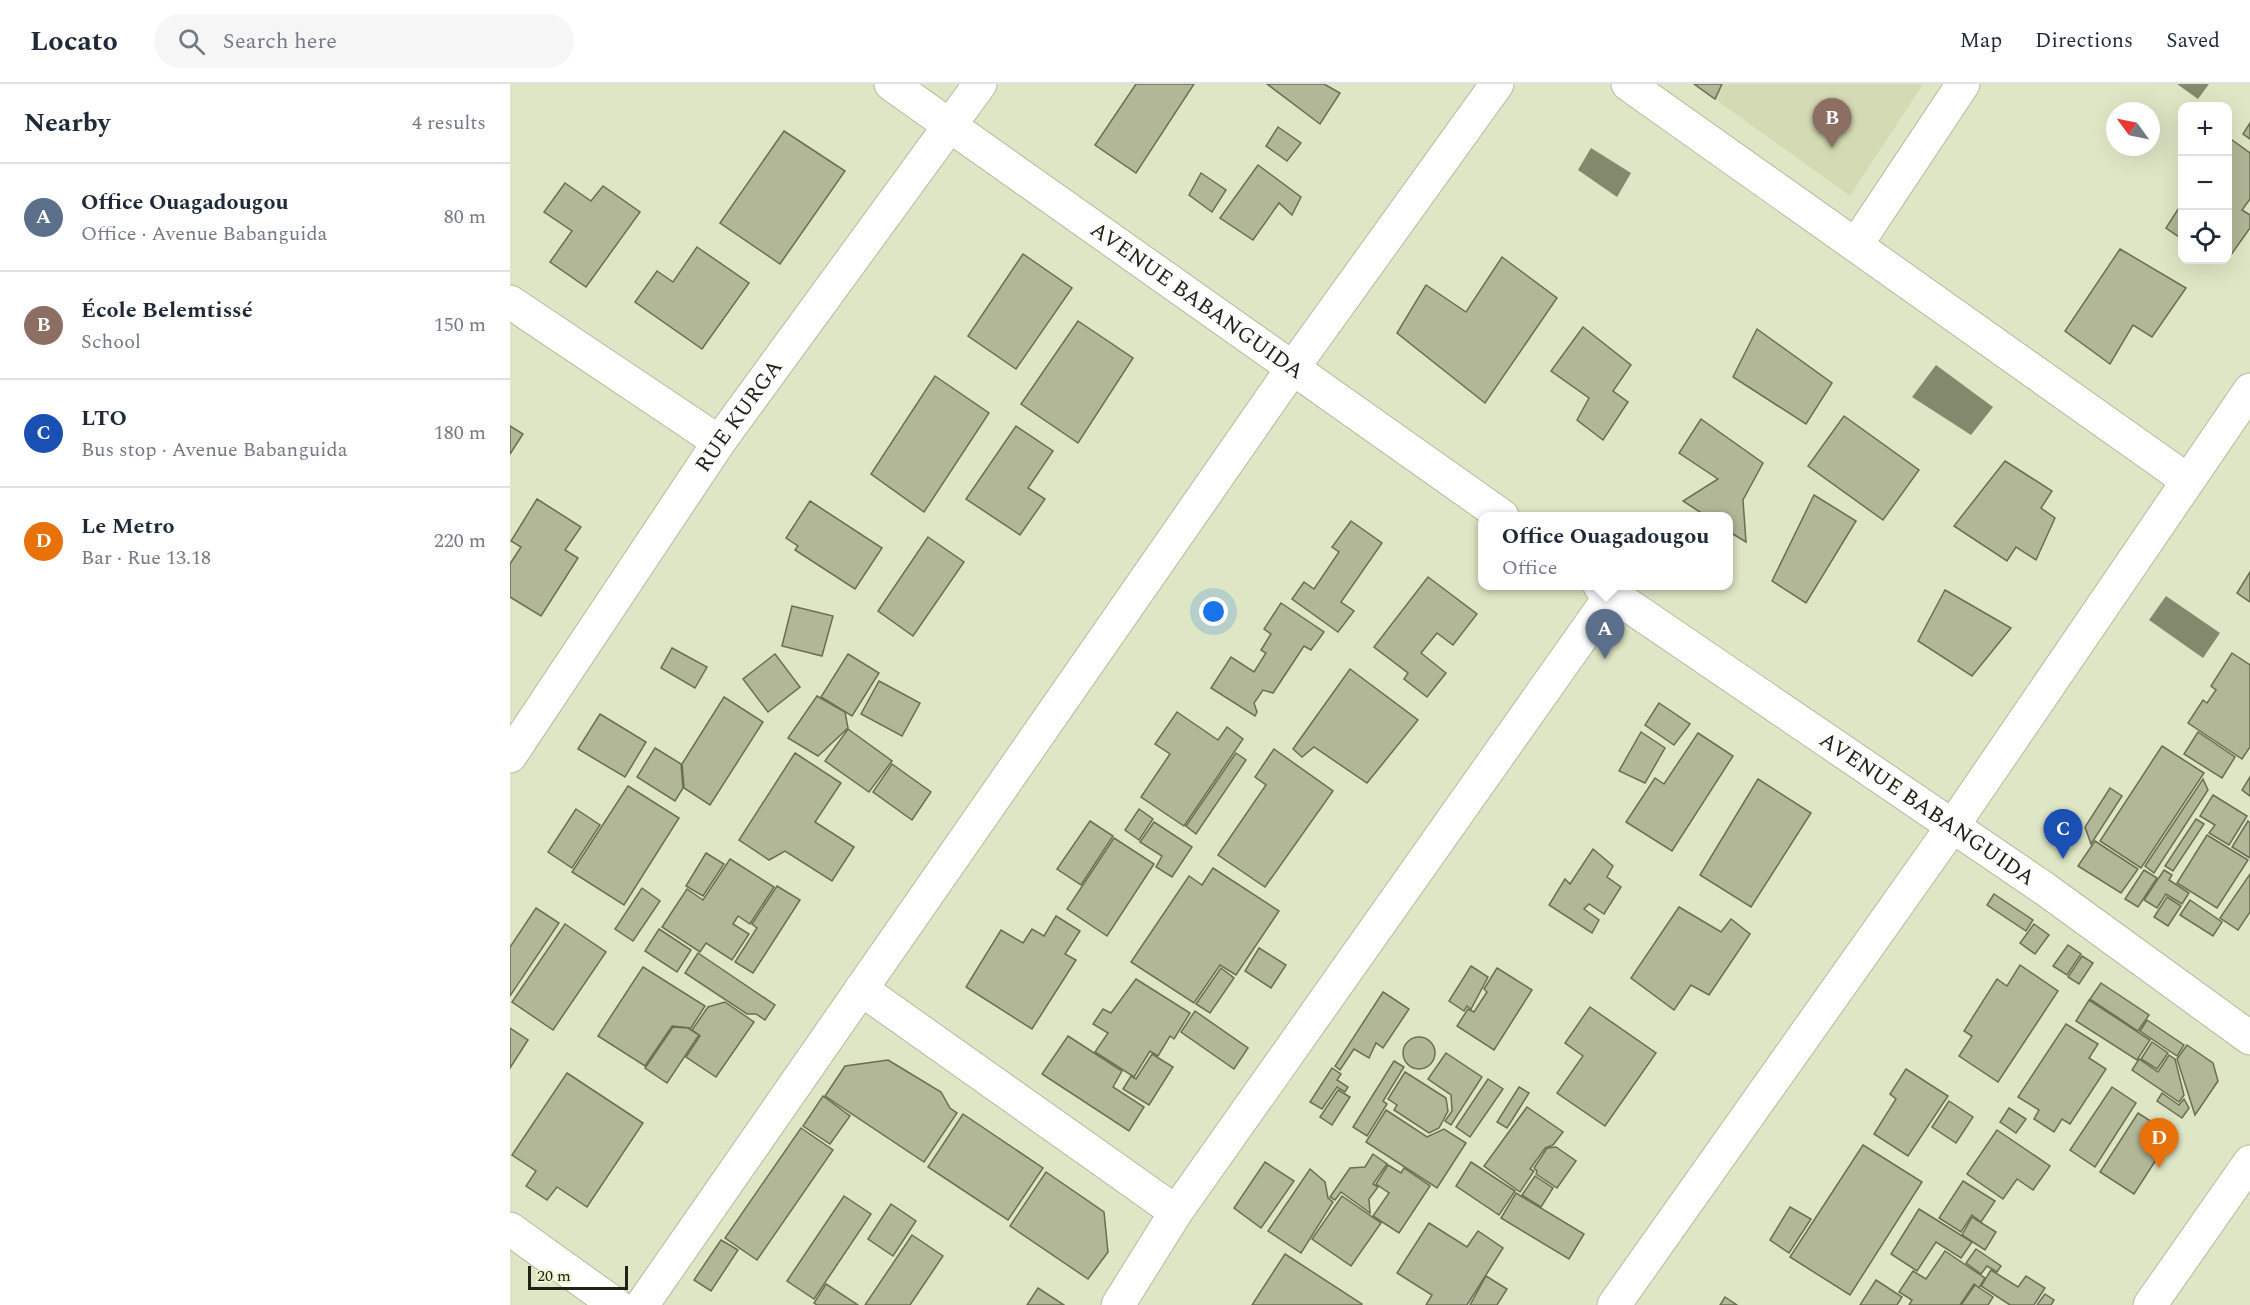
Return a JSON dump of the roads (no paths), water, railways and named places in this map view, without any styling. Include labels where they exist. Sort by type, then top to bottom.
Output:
[{"type":"street","name":"AVENUE BABANGUIDA","points":[[891,84],[1496,512]]},
{"type":"street","name":"RUE KURGA","points":[[510,756],[719,442],[980,84]]},
{"type":"street","points":[[642,1305],[1292,369],[1497,84]]},
{"type":"street","points":[[1628,84],[2187,480]]},
{"type":"street","points":[[1856,245],[1964,84]]},
{"type":"street","points":[[510,302],[719,442]]},
{"type":"street","points":[[1614,1305],[1952,827],[2250,390]]},
{"type":"street","name":"AVENUE BABANGUIDA","points":[[1606,590],[2046,889],[2250,1038]]},
{"type":"street","points":[[1118,1305],[1176,1212],[1606,590]]},
{"type":"street","points":[[861,989],[1176,1212]]},
{"type":"street","points":[[2150,1305],[2250,1162]]},
{"type":"street","points":[[510,1229],[616,1305]]},
{"type":"place","name":"École Belemtissé","points":[[1832,148]]},
{"type":"place","name":"Office Ouagadougou","points":[[1605,659]]},
{"type":"place","name":"LTO","points":[[2063,859]]},
{"type":"place","name":"Le Metro","points":[[2159,1168]]}]
